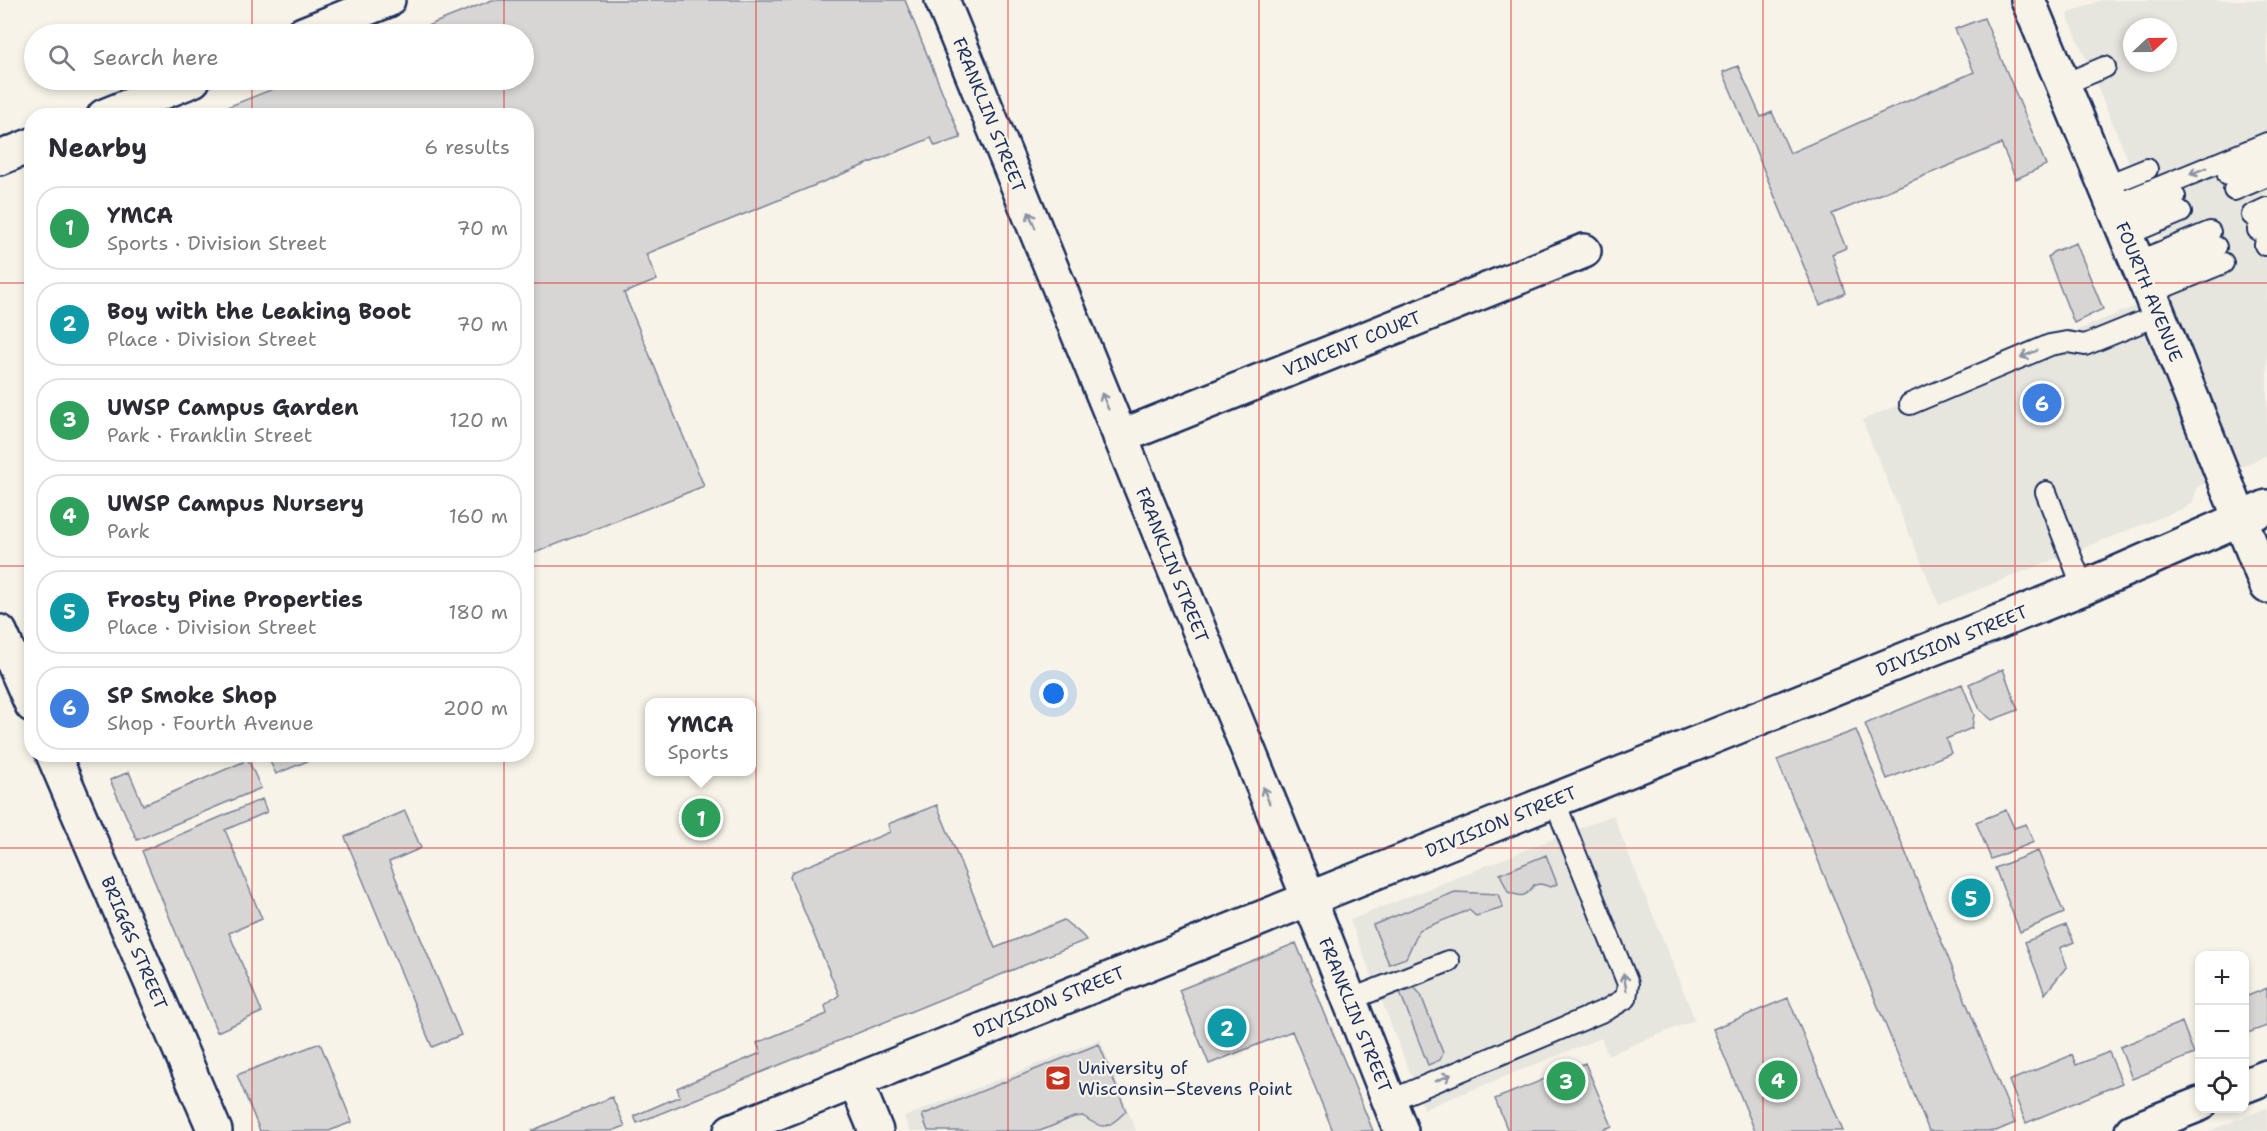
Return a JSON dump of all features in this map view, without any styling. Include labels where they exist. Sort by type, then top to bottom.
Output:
[{"type":"street","points":[[328,24],[388,0]]},
{"type":"street","name":"FRANKLIN STREET","points":[[942,0],[1401,1131]]},
{"type":"street","name":"FOURTH AVENUE","points":[[2028,0],[2132,249],[2254,513],[2267,586]]},
{"type":"street","points":[[124,108],[168,90]]},
{"type":"street","points":[[0,158],[24,148]]},
{"type":"street","name":"VINCENT COURT","points":[[1120,437],[1584,251]]},
{"type":"street","name":"DIVISION STREET","points":[[731,1131],[2083,588],[2254,513]]},
{"type":"street","points":[[0,632],[24,687]]},
{"type":"street","name":"BRIGGS STREET","points":[[56,762],[216,1131]]},
{"type":"street","points":[[2249,1084],[2267,1077]]},
{"type":"street","points":[[855,1080],[876,1131]]},
{"type":"street","points":[[2132,1131],[2195,1106]]},
{"type":"lane","points":[[2062,85],[2105,67]]},
{"type":"lane","points":[[2132,249],[2267,143]]},
{"type":"lane","points":[[2267,159],[2231,182],[2267,176]]},
{"type":"lane","points":[[1910,404],[2050,345],[2067,342],[2085,345],[2132,249],[2147,169]]},
{"type":"lane","points":[[2132,249],[2178,204]]},
{"type":"lane","points":[[2132,249],[2216,247],[2132,249]]},
{"type":"lane","points":[[2046,492],[2083,588]]},
{"type":"lane","points":[[1389,1101],[1608,1010],[1626,998],[1628,984],[1554,800]]},
{"type":"lane","points":[[1349,1000],[1449,961]]},
{"type":"shaded area","points":[[492,0],[905,0],[961,138],[935,146],[931,138],[646,254],[657,280],[624,293],[704,486],[534,553],[534,108],[225,108],[271,90],[534,90],[534,24],[432,24]]},
{"type":"shaded area","points":[[2101,0],[2267,0],[2267,455],[2197,487],[2193,502],[2184,508],[1939,605],[1862,420],[2181,287],[2067,14]]},
{"type":"shaded area","points":[[1984,18],[2046,165],[2016,179],[2001,144],[1832,214],[1846,248],[1832,254],[1845,293],[1820,305],[1723,72],[1738,66],[1761,117],[1772,112],[1790,153],[1974,72],[1955,29]]},
{"type":"shaded area","points":[[2076,243],[2103,309],[2074,323],[2048,257],[2053,252]]},
{"type":"shaded area","points":[[2003,669],[2018,710],[1992,720],[1980,710],[1969,684]]},
{"type":"shaded area","points":[[1962,684],[1974,714],[1972,728],[1946,739],[1951,753],[1887,779],[1865,724]]},
{"type":"shaded area","points":[[1856,730],[2015,1123],[1996,1131],[1929,1131],[1777,760]]},
{"type":"shaded area","points":[[243,762],[249,762],[261,788],[137,840],[110,780],[129,772],[143,805]]},
{"type":"shaded area","points":[[270,762],[305,762],[276,774]]},
{"type":"shaded area","points":[[262,799],[267,812],[225,830],[262,919],[229,933],[262,1012],[217,1032],[142,851]]},
{"type":"shaded area","points":[[937,805],[995,948],[1064,920],[1086,940],[637,1123],[634,1116],[680,1096],[677,1088],[761,1053],[757,1043],[827,1014],[825,1006],[839,995],[790,877],[792,872],[890,832],[888,824]]},
{"type":"shaded area","points":[[2006,810],[2014,828],[2026,824],[2034,842],[1991,859],[1976,822]]},
{"type":"shaded area","points":[[405,811],[421,848],[389,862],[461,1035],[432,1047],[345,837]]},
{"type":"shaded area","points":[[1613,815],[1695,1020],[1608,1055],[1601,1038],[1424,1109],[1350,920]]},
{"type":"shaded area","points":[[2038,851],[2064,913],[2020,932],[1995,868]]},
{"type":"shaded area","points":[[1546,855],[1557,884],[1551,887],[1541,884],[1534,885],[1523,895],[1508,892],[1500,874]]},
{"type":"shaded area","points":[[1455,892],[1498,894],[1503,908],[1476,916],[1469,910],[1419,930],[1406,958],[1389,964],[1373,925]]},
{"type":"shaded area","points":[[2066,925],[2074,942],[2060,948],[2067,966],[2045,994],[2025,942]]},
{"type":"shaded area","points":[[1296,943],[1373,1131],[1333,1131],[1292,1031],[1209,1064],[1179,990]]},
{"type":"shaded area","points":[[1415,988],[1421,995],[1443,1053],[1440,1060],[1428,1065],[1400,992]]},
{"type":"shaded area","points":[[2267,988],[2267,1026],[2249,1033],[2249,1005],[2249,995]]},
{"type":"shaded area","points":[[1788,998],[1843,1131],[1755,1131],[1713,1029]]},
{"type":"shaded area","points":[[2182,1022],[2194,1054],[2132,1079],[2120,1047]]},
{"type":"shaded area","name":"University of Wisconsin–Stevens Point","points":[[1100,1039],[1136,1131],[910,1131],[904,1117]]},
{"type":"shaded area","points":[[320,1043],[352,1122],[329,1131],[260,1131],[237,1075]]},
{"type":"shaded area","name":"University of Wisconsin–Stevens Point","points":[[1099,1044],[1126,1111],[1110,1124],[1101,1126],[1083,1116],[1074,1117],[1040,1131],[928,1131],[922,1115]]},
{"type":"shaded area","points":[[2109,1052],[2122,1083],[2026,1123],[2009,1081],[2072,1055],[2076,1065]]},
{"type":"shaded area","points":[[1585,1063],[1612,1126],[1600,1131],[1508,1131],[1495,1099]]},
{"type":"shaded area","points":[[612,1097],[625,1126],[612,1131],[531,1131]]},
{"type":"shaded area","points":[[2267,1108],[2267,1131],[2209,1131]]},
{"type":"place","name":"SP Smoke Shop","points":[[2042,403]]},
{"type":"place","name":"YMCA","points":[[701,818]]},
{"type":"place","name":"Frosty Pine Properties","points":[[1971,898]]},
{"type":"place","name":"Boy with the Leaking Boot","points":[[1227,1028]]},
{"type":"place","name":"University of Wisconsin–Stevens Point","points":[[1058,1078]]},
{"type":"place","name":"UWSP Campus Nursery","points":[[1778,1080]]},
{"type":"place","name":"UWSP Campus Garden","points":[[1566,1081]]}]
